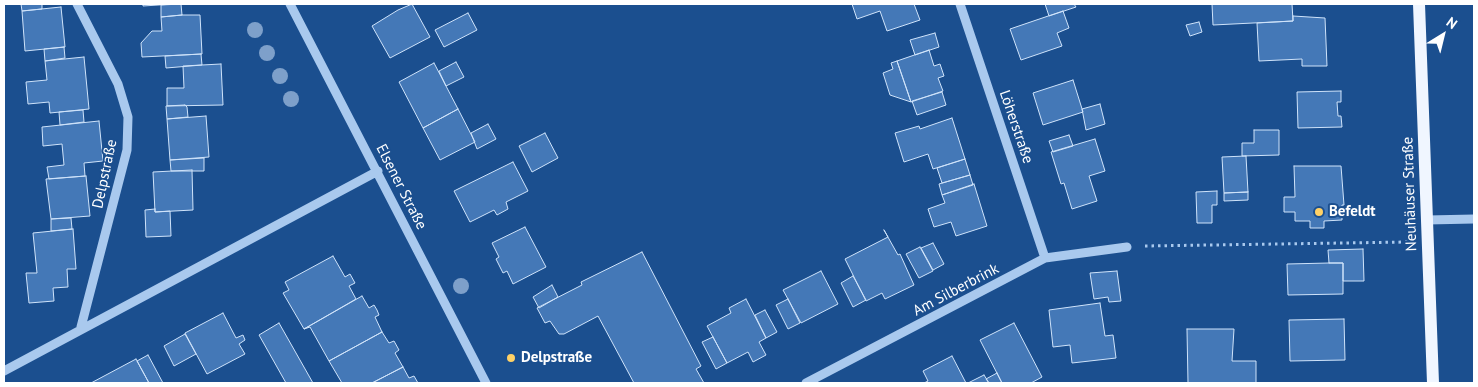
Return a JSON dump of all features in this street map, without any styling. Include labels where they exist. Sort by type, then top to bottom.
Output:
[{"type":"main road","name":"Neuhäuser Straße","points":[[1420,4],[1433,383]]},
{"type":"street","name":"Delpstraße","points":[[77,4],[118,84],[128,117],[128,150],[82,327]]},
{"type":"street","name":"Elsener Straße","points":[[290,4],[486,383]]},
{"type":"street","name":"Löherstraße","points":[[960,4],[1046,258]]},
{"type":"street","points":[[4,371],[82,327],[378,171]]},
{"type":"street","points":[[1426,220],[1474,219]]},
{"type":"street","name":"Am Silberbrink","points":[[806,383],[1046,258],[1127,247]]},
{"type":"path","points":[[1127,247],[1427,241]]},
{"type":"building","points":[[21,4],[42,4],[42,9],[22,11]]},
{"type":"building","points":[[143,4],[174,4],[143,6]]},
{"type":"building","points":[[181,4],[182,15],[161,17],[161,5]]},
{"type":"building","points":[[412,4],[430,37],[390,58],[372,26]]},
{"type":"building","points":[[852,4],[914,4],[920,20],[887,31],[880,11],[857,19]]},
{"type":"building","points":[[1045,4],[1074,4],[1076,7],[1049,16]]},
{"type":"building","points":[[1212,4],[1292,4],[1293,21],[1213,25]]},
{"type":"building","points":[[61,7],[65,47],[25,51],[22,11]]},
{"type":"building","points":[[1063,11],[1069,28],[1057,33],[1062,46],[1021,60],[1010,29]]},
{"type":"building","points":[[468,13],[477,30],[444,47],[435,30]]},
{"type":"building","points":[[200,15],[202,54],[142,57],[141,43],[152,31],[162,31],[161,17]]},
{"type":"building","points":[[1293,16],[1325,18],[1327,66],[1302,66],[1302,59],[1259,61],[1257,23],[1293,21]]},
{"type":"building","points":[[1199,22],[1202,32],[1190,36],[1186,25]]},
{"type":"building","points":[[935,33],[939,47],[915,55],[910,40]]},
{"type":"building","points":[[64,47],[65,58],[45,61],[44,49]]},
{"type":"building","points":[[929,50],[934,66],[940,64],[944,76],[938,78],[943,91],[911,102],[897,61]]},
{"type":"building","points":[[201,54],[202,65],[166,68],[165,56]]},
{"type":"building","points":[[84,57],[89,109],[50,113],[49,102],[28,104],[26,82],[47,80],[45,61]]},
{"type":"building","points":[[897,61],[911,102],[890,95],[883,73],[893,69],[891,63]]},
{"type":"building","points":[[456,62],[464,77],[446,86],[439,71]]},
{"type":"building","points":[[434,63],[458,109],[423,128],[399,82]]},
{"type":"building","points":[[221,64],[223,105],[167,106],[167,88],[184,88],[183,66]]},
{"type":"building","points":[[1073,80],[1083,112],[1043,125],[1033,93]]},
{"type":"building","points":[[1341,91],[1341,102],[1337,102],[1338,116],[1341,116],[1342,127],[1298,128],[1297,92]]},
{"type":"building","points":[[942,92],[946,105],[917,115],[912,101]]},
{"type":"building","points":[[1100,104],[1105,124],[1086,130],[1082,109]]},
{"type":"building","points":[[185,105],[188,117],[167,119],[166,106]]},
{"type":"building","points":[[458,109],[475,142],[440,160],[423,128]]},
{"type":"building","points":[[83,110],[84,122],[60,125],[59,112]]},
{"type":"building","points":[[206,116],[209,157],[170,160],[167,119]]},
{"type":"building","points":[[952,118],[965,159],[933,169],[928,154],[904,162],[895,133],[919,126],[920,129]]},
{"type":"building","points":[[99,121],[103,161],[84,163],[85,176],[49,179],[47,167],[64,165],[62,144],[43,146],[42,127]]},
{"type":"building","points":[[488,124],[496,139],[477,149],[471,133]]},
{"type":"building","points":[[1254,130],[1279,130],[1279,155],[1242,156],[1242,143],[1254,143]]},
{"type":"building","points":[[545,133],[558,158],[532,172],[519,146]]},
{"type":"building","points":[[1069,135],[1073,146],[1053,152],[1049,141]]},
{"type":"building","points":[[1095,139],[1105,171],[1089,176],[1097,201],[1072,209],[1064,183],[1061,184],[1051,152]]},
{"type":"building","points":[[1246,156],[1248,192],[1224,193],[1222,157]]},
{"type":"building","points":[[204,158],[204,171],[171,171],[170,160]]},
{"type":"building","points":[[965,159],[970,175],[942,183],[937,168]]},
{"type":"building","points":[[513,162],[528,191],[506,202],[508,209],[497,215],[494,210],[470,222],[454,191]]},
{"type":"building","points":[[1294,166],[1341,166],[1344,205],[1342,205],[1342,220],[1324,221],[1324,228],[1310,228],[1310,221],[1295,221],[1295,212],[1284,212],[1284,197],[1295,197]]},
{"type":"building","points":[[192,170],[193,210],[155,212],[153,172]]},
{"type":"building","points":[[970,175],[973,185],[942,195],[939,184]]},
{"type":"building","points":[[86,176],[90,216],[51,219],[46,179]]},
{"type":"building","points":[[974,184],[987,226],[956,236],[951,222],[934,227],[928,209],[945,203],[942,195]]},
{"type":"building","points":[[1217,191],[1217,205],[1212,205],[1212,223],[1197,223],[1196,192]]},
{"type":"building","points":[[1248,192],[1248,200],[1224,201],[1224,193]]},
{"type":"building","points":[[155,209],[155,212],[170,211],[171,236],[146,237],[145,210]]},
{"type":"building","points":[[71,218],[72,229],[51,231],[51,219]]},
{"type":"building","points":[[525,227],[546,267],[513,284],[507,271],[503,273],[496,259],[499,257],[492,243]]},
{"type":"building","points":[[73,229],[76,269],[67,269],[68,287],[53,288],[54,301],[29,303],[26,273],[37,273],[33,233]]},
{"type":"building","points":[[888,237],[898,255],[900,254],[914,285],[885,299],[882,293],[866,301],[845,259]]},
{"type":"building","points":[[933,243],[944,264],[933,270],[921,248]]},
{"type":"building","points":[[920,247],[933,271],[919,278],[906,254]]},
{"type":"building","points":[[1363,249],[1364,281],[1343,281],[1343,263],[1329,263],[1328,250]]},
{"type":"building","points":[[642,252],[701,366],[696,369],[704,383],[634,383],[598,316],[564,334],[559,334],[550,321],[545,323],[537,308],[582,285],[581,282]]},
{"type":"building","points":[[333,256],[345,277],[350,274],[355,283],[349,286],[356,299],[304,329],[283,293],[289,290],[285,282]]},
{"type":"building","points":[[1343,263],[1343,294],[1288,295],[1287,264]]},
{"type":"building","points":[[821,271],[838,304],[801,323],[783,290]]},
{"type":"building","points":[[1117,271],[1121,301],[1109,302],[1108,297],[1094,299],[1090,273]]},
{"type":"building","points":[[853,276],[866,300],[853,307],[841,283]]},
{"type":"building","points":[[552,285],[558,297],[539,308],[533,297]]},
{"type":"building","points":[[362,296],[369,308],[374,305],[377,310],[379,315],[375,317],[382,332],[329,361],[310,327],[304,329]]},
{"type":"building","points":[[746,299],[766,338],[759,342],[766,355],[753,362],[748,352],[727,363],[707,326],[731,313],[729,308]]},
{"type":"building","points":[[788,299],[800,323],[788,329],[776,305]]},
{"type":"building","points":[[1100,303],[1105,336],[1113,335],[1116,358],[1072,363],[1070,345],[1053,347],[1049,310]]},
{"type":"building","points":[[765,310],[777,332],[766,338],[755,315]]},
{"type":"building","points":[[223,313],[236,338],[243,335],[245,340],[239,344],[245,354],[207,374],[185,333]]},
{"type":"building","points":[[1344,319],[1345,360],[1290,361],[1289,320]]},
{"type":"building","points":[[279,323],[313,383],[286,383],[259,335]]},
{"type":"building","points":[[1014,323],[1042,377],[1031,383],[1002,383],[980,340]]},
{"type":"building","points":[[1187,329],[1234,329],[1232,361],[1256,361],[1256,383],[1188,383]]},
{"type":"building","points":[[382,332],[389,343],[394,341],[399,350],[395,353],[403,367],[372,383],[342,383],[329,361]]},
{"type":"building","points":[[185,334],[196,354],[174,366],[164,346]]},
{"type":"building","points":[[713,337],[727,363],[716,369],[702,342]]},
{"type":"building","points":[[148,355],[163,383],[149,383],[137,361]]},
{"type":"building","points":[[952,356],[966,383],[924,383],[928,381],[923,371]]},
{"type":"building","points":[[136,359],[149,383],[91,383]]},
{"type":"building","points":[[403,367],[409,378],[414,376],[418,383],[372,383]]},
{"type":"building","points":[[997,373],[1002,383],[989,383],[986,379]]},
{"type":"building","points":[[984,375],[989,383],[968,383]]},
{"type":"place","name":"Befeldt","points":[[1319,212]]},
{"type":"place","name":"Delpstraße","points":[[511,358]]}]
